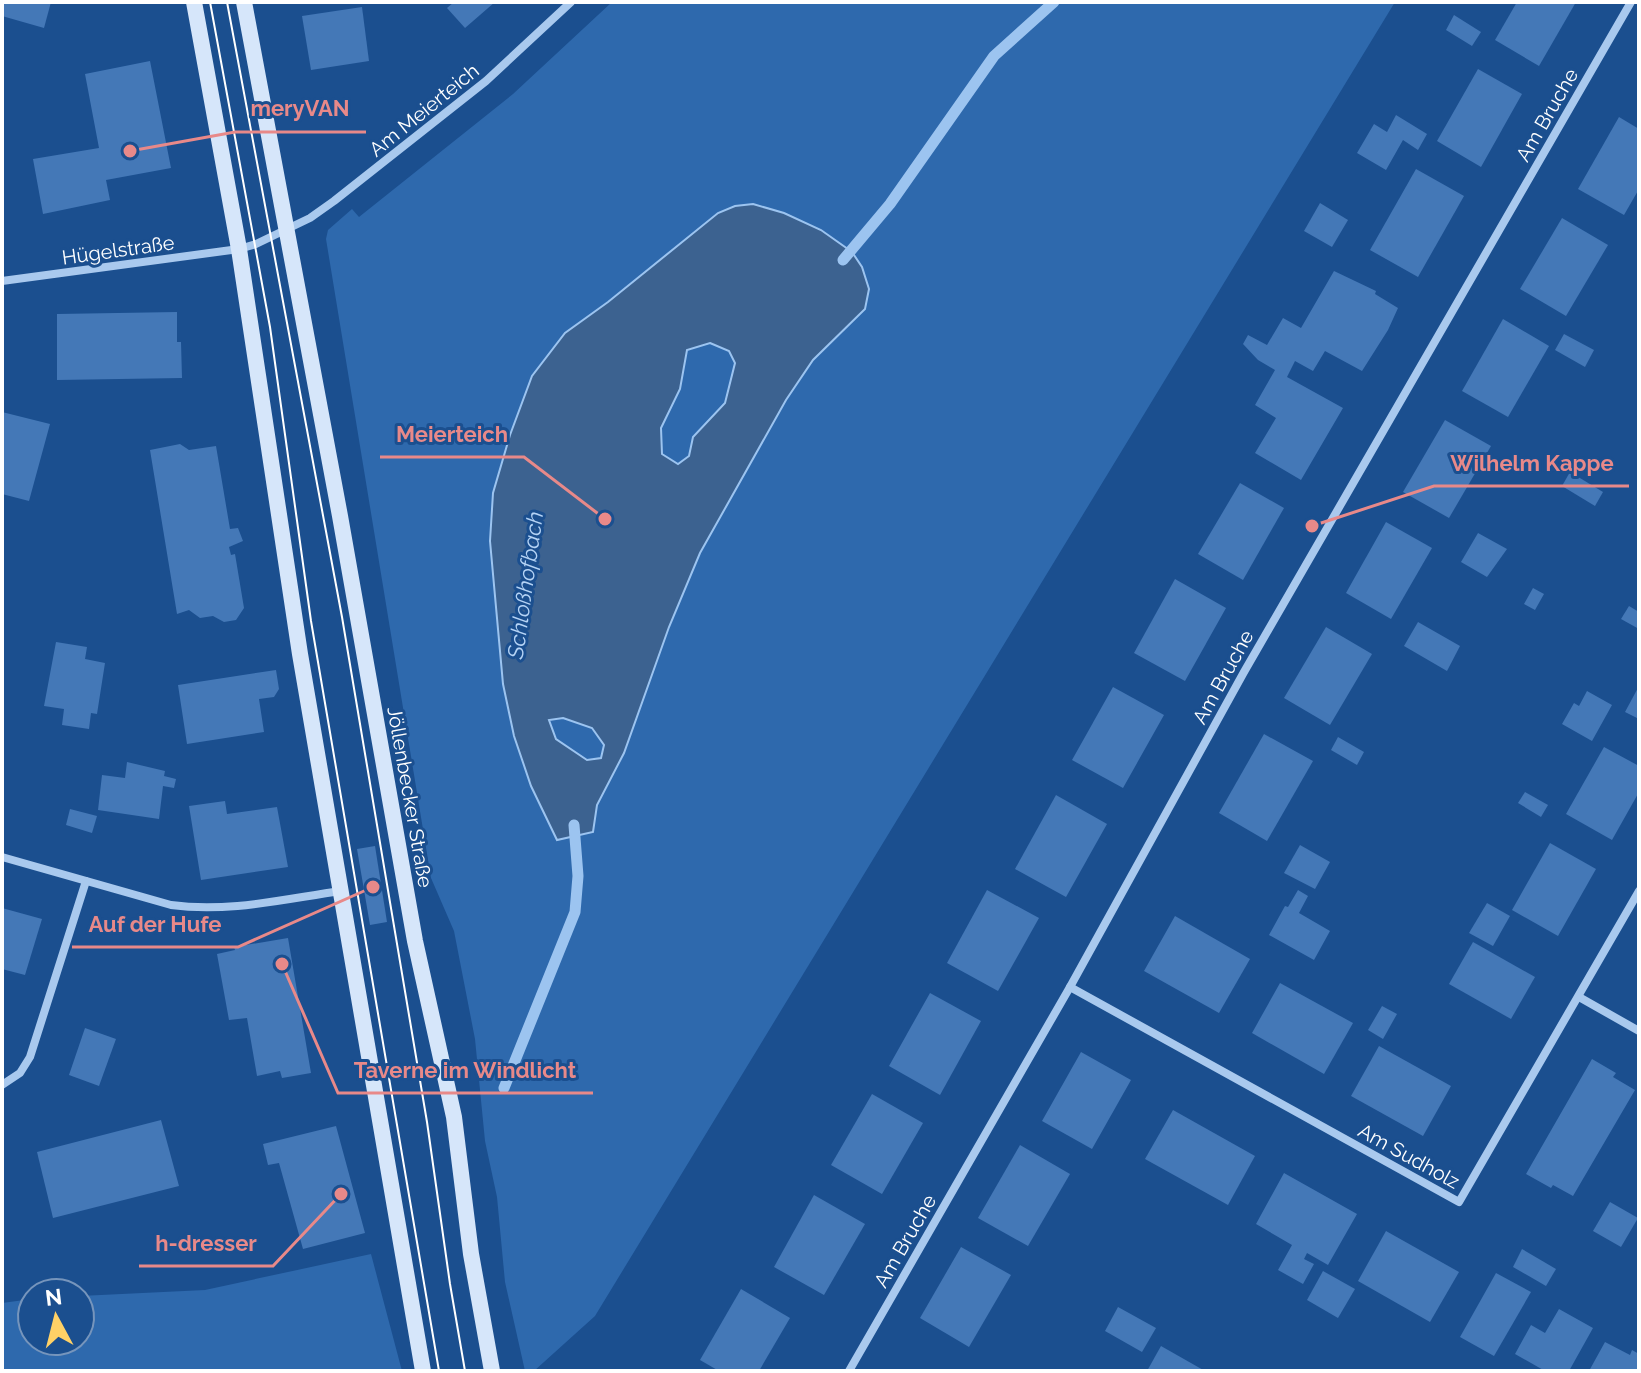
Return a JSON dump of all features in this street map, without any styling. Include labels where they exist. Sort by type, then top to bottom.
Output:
[{"type":"main road","points":[[194,2],[239,249],[273,460],[295,624],[423,1371]]},
{"type":"main road","name":"Jöllenbecker Straße","points":[[244,2],[415,941],[454,1117],[471,1254],[492,1371]]},
{"type":"street","name":"Am Meierteich","points":[[287,230],[334,201],[486,81],[571,2]]},
{"type":"street","name":"Am Bruche","points":[[849,1371],[1070,987],[1244,672],[1631,2]]},
{"type":"street","points":[[239,249],[287,230]]},
{"type":"street","name":"Hügelstraße","points":[[2,281],[239,249]]},
{"type":"street","points":[[2,857],[171,905],[199,909],[227,908],[341,891]]},
{"type":"street","points":[[2,1085],[20,1073],[30,1057],[86,881]]},
{"type":"street","name":"Am Sudholz","points":[[1070,987],[1459,1202],[1639,891]]},
{"type":"street","points":[[1579,997],[1639,1031]]},
{"type":"shaded area","points":[[612,2],[1395,2],[595,1316],[534,1371],[525,1371],[505,1282],[497,1197],[485,1141],[475,1039],[454,931],[431,878],[326,239],[328,230],[352,209],[359,217],[513,94]]},
{"type":"shaded area","points":[[371,1254],[402,1371],[2,1371],[2,1303],[16,1301],[16,1357],[96,1357],[96,1295],[205,1290]]},
{"type":"water","points":[[753,204],[784,213],[821,230],[852,252],[862,267],[869,289],[865,309],[813,360],[786,400],[700,553],[669,627],[624,753],[597,805],[593,832],[557,840],[531,786],[514,736],[503,684],[490,541],[493,493],[532,376],[565,333],[718,213],[735,206]],"holes":[[[710,343],[729,351],[735,363],[725,403],[693,437],[689,456],[678,464],[662,454],[661,428],[680,389],[687,350]],[[563,718],[592,728],[604,745],[601,758],[587,760],[556,739],[549,720]]]},
{"type":"building","points":[[2,2],[51,2],[44,28],[2,16]]},
{"type":"building","points":[[454,2],[495,2],[465,28],[447,8]]},
{"type":"building","points":[[1517,2],[1576,2],[1539,66],[1495,40]]},
{"type":"building","points":[[362,7],[369,61],[311,70],[302,16]]},
{"type":"building","points":[[1454,15],[1481,32],[1472,46],[1446,30]]},
{"type":"building","points":[[150,61],[171,168],[106,180],[110,200],[43,214],[33,159],[99,148],[85,74]]},
{"type":"building","points":[[1478,69],[1522,94],[1481,167],[1437,141]]},
{"type":"building","points":[[1396,115],[1427,134],[1418,150],[1403,140],[1386,170],[1357,153],[1374,124],[1387,132]]},
{"type":"building","points":[[1619,117],[1639,129],[1639,189],[1624,215],[1578,189]]},
{"type":"building","points":[[1416,169],[1464,196],[1418,277],[1370,250]]},
{"type":"building","points":[[1320,203],[1348,220],[1332,247],[1304,231]]},
{"type":"building","points":[[1562,218],[1608,245],[1566,316],[1520,289]]},
{"type":"building","points":[[1334,271],[1376,291],[1375,294],[1398,308],[1362,371],[1325,351],[1313,371],[1295,361],[1287,377],[1343,408],[1301,480],[1255,453],[1276,418],[1255,405],[1275,370],[1258,360],[1243,344],[1248,335],[1267,345],[1283,318],[1301,328]]},
{"type":"building","points":[[177,312],[182,378],[57,380],[57,314]]},
{"type":"building","points":[[1503,319],[1549,346],[1508,417],[1462,391]]},
{"type":"building","points":[[1564,334],[1594,350],[1585,367],[1555,350]]},
{"type":"building","points":[[2,412],[50,424],[29,501],[2,494]]},
{"type":"building","points":[[1445,420],[1491,446],[1449,518],[1403,492]]},
{"type":"building","points":[[180,444],[189,450],[216,446],[230,529],[238,528],[243,541],[229,547],[231,555],[235,554],[244,608],[236,620],[224,622],[213,616],[200,618],[189,610],[177,614],[150,450]]},
{"type":"building","points":[[1570,472],[1603,492],[1595,506],[1562,486]]},
{"type":"building","points":[[1240,483],[1284,508],[1243,580],[1198,554]]},
{"type":"building","points":[[1386,522],[1432,548],[1391,619],[1346,593]]},
{"type":"building","points":[[1478,533],[1507,549],[1487,577],[1461,562]]},
{"type":"building","points":[[1175,579],[1226,608],[1185,681],[1134,653]]},
{"type":"building","points":[[1533,588],[1544,594],[1535,610],[1524,604]]},
{"type":"building","points":[[1629,606],[1639,612],[1639,629],[1621,619]]},
{"type":"building","points":[[1418,622],[1460,646],[1447,671],[1404,646]]},
{"type":"building","points":[[1326,627],[1372,654],[1330,725],[1284,698]]},
{"type":"building","points":[[56,642],[87,647],[85,659],[105,663],[97,714],[91,713],[89,729],[62,725],[64,709],[44,706]]},
{"type":"building","points":[[276,670],[279,689],[274,697],[259,699],[264,732],[187,744],[178,685]]},
{"type":"building","points":[[1639,686],[1639,719],[1625,712]]},
{"type":"building","points":[[1113,687],[1164,715],[1123,788],[1072,760]]},
{"type":"building","points":[[1587,691],[1612,705],[1592,741],[1562,724],[1574,703],[1579,706]]},
{"type":"building","points":[[1264,734],[1313,761],[1267,841],[1219,813]]},
{"type":"building","points":[[1338,737],[1364,752],[1357,765],[1331,750]]},
{"type":"building","points":[[1604,747],[1639,766],[1639,792],[1612,840],[1566,814]]},
{"type":"building","points":[[127,762],[165,771],[164,776],[176,779],[174,788],[163,786],[159,819],[98,810],[102,775],[125,778]]},
{"type":"building","points":[[1525,792],[1548,805],[1541,817],[1518,803]]},
{"type":"building","points":[[1056,795],[1107,824],[1066,897],[1015,869]]},
{"type":"building","points":[[225,801],[227,814],[277,807],[288,867],[201,880],[189,806]]},
{"type":"building","points":[[70,809],[97,816],[92,833],[66,825]]},
{"type":"building","points":[[1550,843],[1596,869],[1558,936],[1512,910]]},
{"type":"building","points":[[1300,845],[1330,862],[1315,889],[1284,873]]},
{"type":"building","points":[[375,846],[387,922],[370,925],[357,849]]},
{"type":"building","points":[[987,890],[1039,918],[998,991],[947,963]]},
{"type":"building","points":[[1298,890],[1308,896],[1299,913],[1330,931],[1314,960],[1269,935]]},
{"type":"building","points":[[1487,903],[1510,916],[1493,946],[1469,933]]},
{"type":"building","points":[[2,908],[42,919],[25,975],[2,969]]},
{"type":"building","points":[[1175,916],[1250,959],[1219,1013],[1144,971]]},
{"type":"building","points":[[288,938],[311,1073],[282,1078],[280,1071],[257,1076],[247,1018],[229,1020],[217,954],[235,950],[234,947]]},
{"type":"building","points":[[1473,942],[1535,977],[1511,1019],[1449,984]]},
{"type":"building","points":[[1280,983],[1353,1023],[1324,1074],[1252,1033]]},
{"type":"building","points":[[930,993],[981,1021],[940,1095],[889,1066]]},
{"type":"building","points":[[1382,1006],[1397,1014],[1383,1039],[1368,1030]]},
{"type":"building","points":[[85,1028],[116,1039],[99,1086],[69,1075]]},
{"type":"building","points":[[1379,1046],[1451,1086],[1423,1136],[1351,1096]]},
{"type":"building","points":[[1081,1052],[1131,1080],[1092,1149],[1042,1121]]},
{"type":"building","points":[[1592,1059],[1616,1073],[1613,1077],[1635,1090],[1573,1196],[1526,1174]]},
{"type":"building","points":[[872,1094],[923,1123],[882,1194],[831,1165]]},
{"type":"building","points":[[1173,1110],[1255,1156],[1228,1205],[1145,1159]]},
{"type":"building","points":[[161,1120],[179,1186],[53,1218],[37,1152]]},
{"type":"building","points":[[336,1126],[365,1233],[303,1249],[279,1163],[268,1165],[263,1144]]},
{"type":"building","points":[[1020,1145],[1070,1174],[1028,1246],[978,1218]]},
{"type":"building","points":[[1284,1173],[1357,1214],[1328,1265],[1307,1253],[1304,1259],[1314,1264],[1303,1284],[1278,1270],[1292,1245],[1256,1224]]},
{"type":"building","points":[[814,1195],[865,1224],[824,1295],[774,1267]]},
{"type":"building","points":[[1610,1202],[1638,1218],[1621,1247],[1593,1231]]},
{"type":"building","points":[[1386,1231],[1459,1272],[1430,1322],[1358,1281]]},
{"type":"building","points":[[961,1247],[1011,1275],[969,1347],[920,1318]]},
{"type":"building","points":[[1522,1249],[1556,1269],[1546,1286],[1513,1267]]},
{"type":"building","points":[[1323,1271],[1355,1289],[1338,1318],[1307,1300]]},
{"type":"building","points":[[1496,1273],[1531,1292],[1494,1356],[1460,1337]]},
{"type":"building","points":[[741,1289],[790,1318],[759,1371],[719,1371],[700,1360]]},
{"type":"building","points":[[1118,1307],[1156,1328],[1142,1352],[1105,1331]]},
{"type":"building","points":[[1559,1309],[1593,1328],[1569,1371],[1545,1371],[1515,1354],[1531,1325],[1545,1333]]},
{"type":"building","points":[[1605,1342],[1630,1355],[1632,1350],[1639,1354],[1639,1371],[1589,1371]]},
{"type":"building","points":[[1161,1346],[1205,1371],[1147,1371]]},
{"type":"waterway","name":"Schloßhofbach","points":[[843,260],[890,204],[994,56],[1054,2]]},
{"type":"waterway","name":"Schloßhofbach","points":[[504,1088],[575,912],[578,876],[574,825]]},
{"type":"tram line","points":[[210,2],[270,327],[311,621],[439,1371]]},
{"type":"tram line","points":[[227,2],[342,617],[427,1122],[465,1371]]},
{"type":"place","name":"meryVAN","points":[[130,151]]},
{"type":"place","name":"Meierteich","points":[[605,519]]},
{"type":"place","name":"Wilhelm Kappe","points":[[1312,526]]},
{"type":"place","name":"Auf der Hufe","points":[[373,887]]},
{"type":"place","name":"Taverne im Windlicht","points":[[282,964]]},
{"type":"place","name":"h-dresser","points":[[341,1194]]}]
